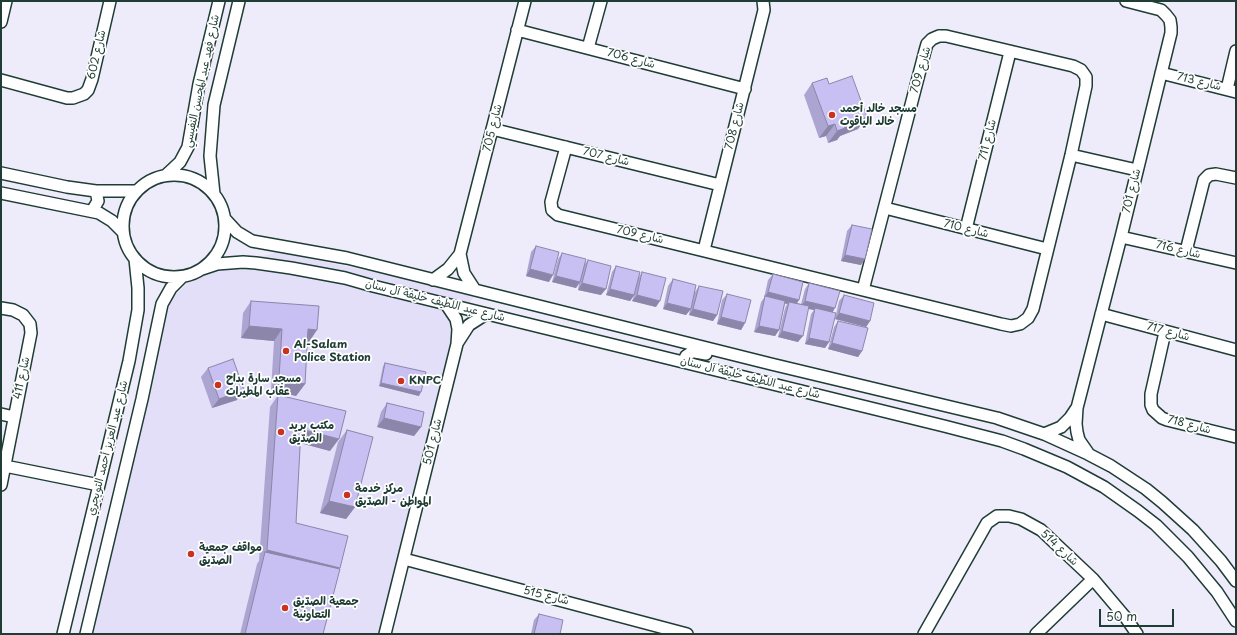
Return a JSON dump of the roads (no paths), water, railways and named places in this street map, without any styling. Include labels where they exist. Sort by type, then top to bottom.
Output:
[{"type":"street","points":[[1,22],[6,1]]},
{"type":"street","name":"شارع 602","points":[[1,80],[67,98],[73,98],[84,94],[88,90],[92,79],[110,1]]},
{"type":"street","name":"شارع فهد عبد المحسن النفيسي","points":[[165,176],[180,162],[188,147],[199,84],[219,1]]},
{"type":"street","name":"شارع فهد عبد المحسن النفيسي","points":[[214,194],[210,156],[214,105],[239,1]]},
{"type":"street","name":"شارع 705","points":[[433,280],[448,269],[460,254],[525,1]]},
{"type":"street","points":[[588,48],[601,1]]},
{"type":"street","name":"شارع 708","points":[[704,250],[764,10],[763,1]]},
{"type":"street","name":"شارع 701","points":[[1088,454],[1079,440],[1077,432],[1077,408],[1171,33],[1170,20],[1161,10],[1126,1]]},
{"type":"street","name":"شارع 706","points":[[517,30],[745,89]]},
{"type":"street","name":"شارع 709","points":[[566,147],[551,202],[554,213],[562,216],[704,250],[863,290],[1011,326],[1020,324],[1028,318],[1033,309],[1071,155],[1087,82],[1084,73],[1073,66],[946,36],[939,36],[932,39],[927,44],[863,290]]},
{"type":"street","points":[[1231,90],[1236,51]]},
{"type":"street","name":"شارع 711","points":[[966,229],[1010,52]]},
{"type":"street","name":"شارع 713","points":[[1161,73],[1231,90]]},
{"type":"street","name":"شارع 707","points":[[492,129],[720,186]]},
{"type":"street","points":[[1071,155],[1137,170]]},
{"type":"street","points":[[1,173],[50,184],[96,191],[137,191]]},
{"type":"street","points":[[1186,252],[1204,180],[1209,175],[1216,174],[1236,178]]},
{"type":"street","points":[[174,175],[192,178],[200,182],[214,194],[219,202],[225,219],[225,234],[221,248],[210,263],[193,274],[182,277],[157,274],[143,267],[129,251],[123,232],[123,223],[127,206],[137,191],[150,181],[165,176],[174,175]]},
{"type":"street","points":[[92,211],[98,201],[96,191]]},
{"type":"street","points":[[1,193],[92,211],[106,216],[123,232]]},
{"type":"street","name":"شارع 710","points":[[885,208],[1047,249]]},
{"type":"street","name":"شارع عبد اللطيف خليفة آل سنان","points":[[225,219],[237,232],[252,240],[321,252],[771,364],[997,418],[1044,434],[1088,454],[1129,477],[1168,507],[1208,546],[1236,581]]},
{"type":"street","name":"شارع 716","points":[[1121,237],[1236,263]]},
{"type":"street","name":"شارع 705","points":[[460,254],[464,274],[475,290]]},
{"type":"street","name":"شارع عبد العزيز أحمد التويجري","points":[[63,634],[126,376],[138,310],[138,288],[135,259]]},
{"type":"street","name":"شارع عبد اللطيف خليفة آل سنان","points":[[202,269],[217,264],[230,263],[269,264],[345,278],[486,314],[980,434],[1024,449],[1067,467],[1110,491],[1138,511],[1156,525],[1188,557],[1221,598],[1236,621]]},
{"type":"street","name":"شارع عبد العزيز أحمد التويجري","points":[[86,634],[142,399],[162,304],[171,288],[182,277]]},
{"type":"street","name":"شارع 501","points":[[386,634],[457,344],[458,329],[456,319],[446,304]]},
{"type":"street","name":"شارع 411","points":[[1,308],[14,310],[23,315],[27,319],[31,328],[1,485]]},
{"type":"street","name":"شارع 501","points":[[457,344],[469,325],[486,314]]},
{"type":"street","name":"شارع 717","points":[[1101,314],[1236,350]]},
{"type":"street","name":"شارع 718","points":[[1165,332],[1151,394],[1151,405],[1157,415],[1167,420],[1236,437]]},
{"type":"street","points":[[671,359],[676,350],[676,340]]},
{"type":"street","points":[[684,362],[686,356],[695,352],[745,364],[771,364]]},
{"type":"street","name":"شارع 701","points":[[1044,434],[1056,430],[1066,423],[1077,408]]},
{"type":"street","points":[[1,414],[14,417]]},
{"type":"street","points":[[5,466],[99,485]]},
{"type":"street","name":"شارع 514","points":[[926,633],[987,523],[997,516],[1009,516],[1021,519],[1041,530],[1093,579],[1126,618],[1137,634]]},
{"type":"street","name":"شارع 515","points":[[404,560],[667,631],[687,634]]},
{"type":"street","points":[[1036,634],[1093,579]]},
{"type":"place","name":"مسجد خالد أحمد خالد الياقوت","points":[[832,115]]},
{"type":"place","name":"Al-Salam Police Station","points":[[286,351]]},
{"type":"place","name":"KNPC","points":[[401,381]]},
{"type":"place","name":"مسجد سارة بداح عقاب المطيرات","points":[[218,385]]},
{"type":"place","name":"مكتب بريد الصدّيق","points":[[281,432]]},
{"type":"place","name":"مركز خدمة المواطن - الصدّيق","points":[[347,495]]},
{"type":"place","name":"مواقف جمعية الصدّيق","points":[[191,554]]},
{"type":"place","name":"جمعية الصدّيق التعاونية","points":[[285,608]]}]
